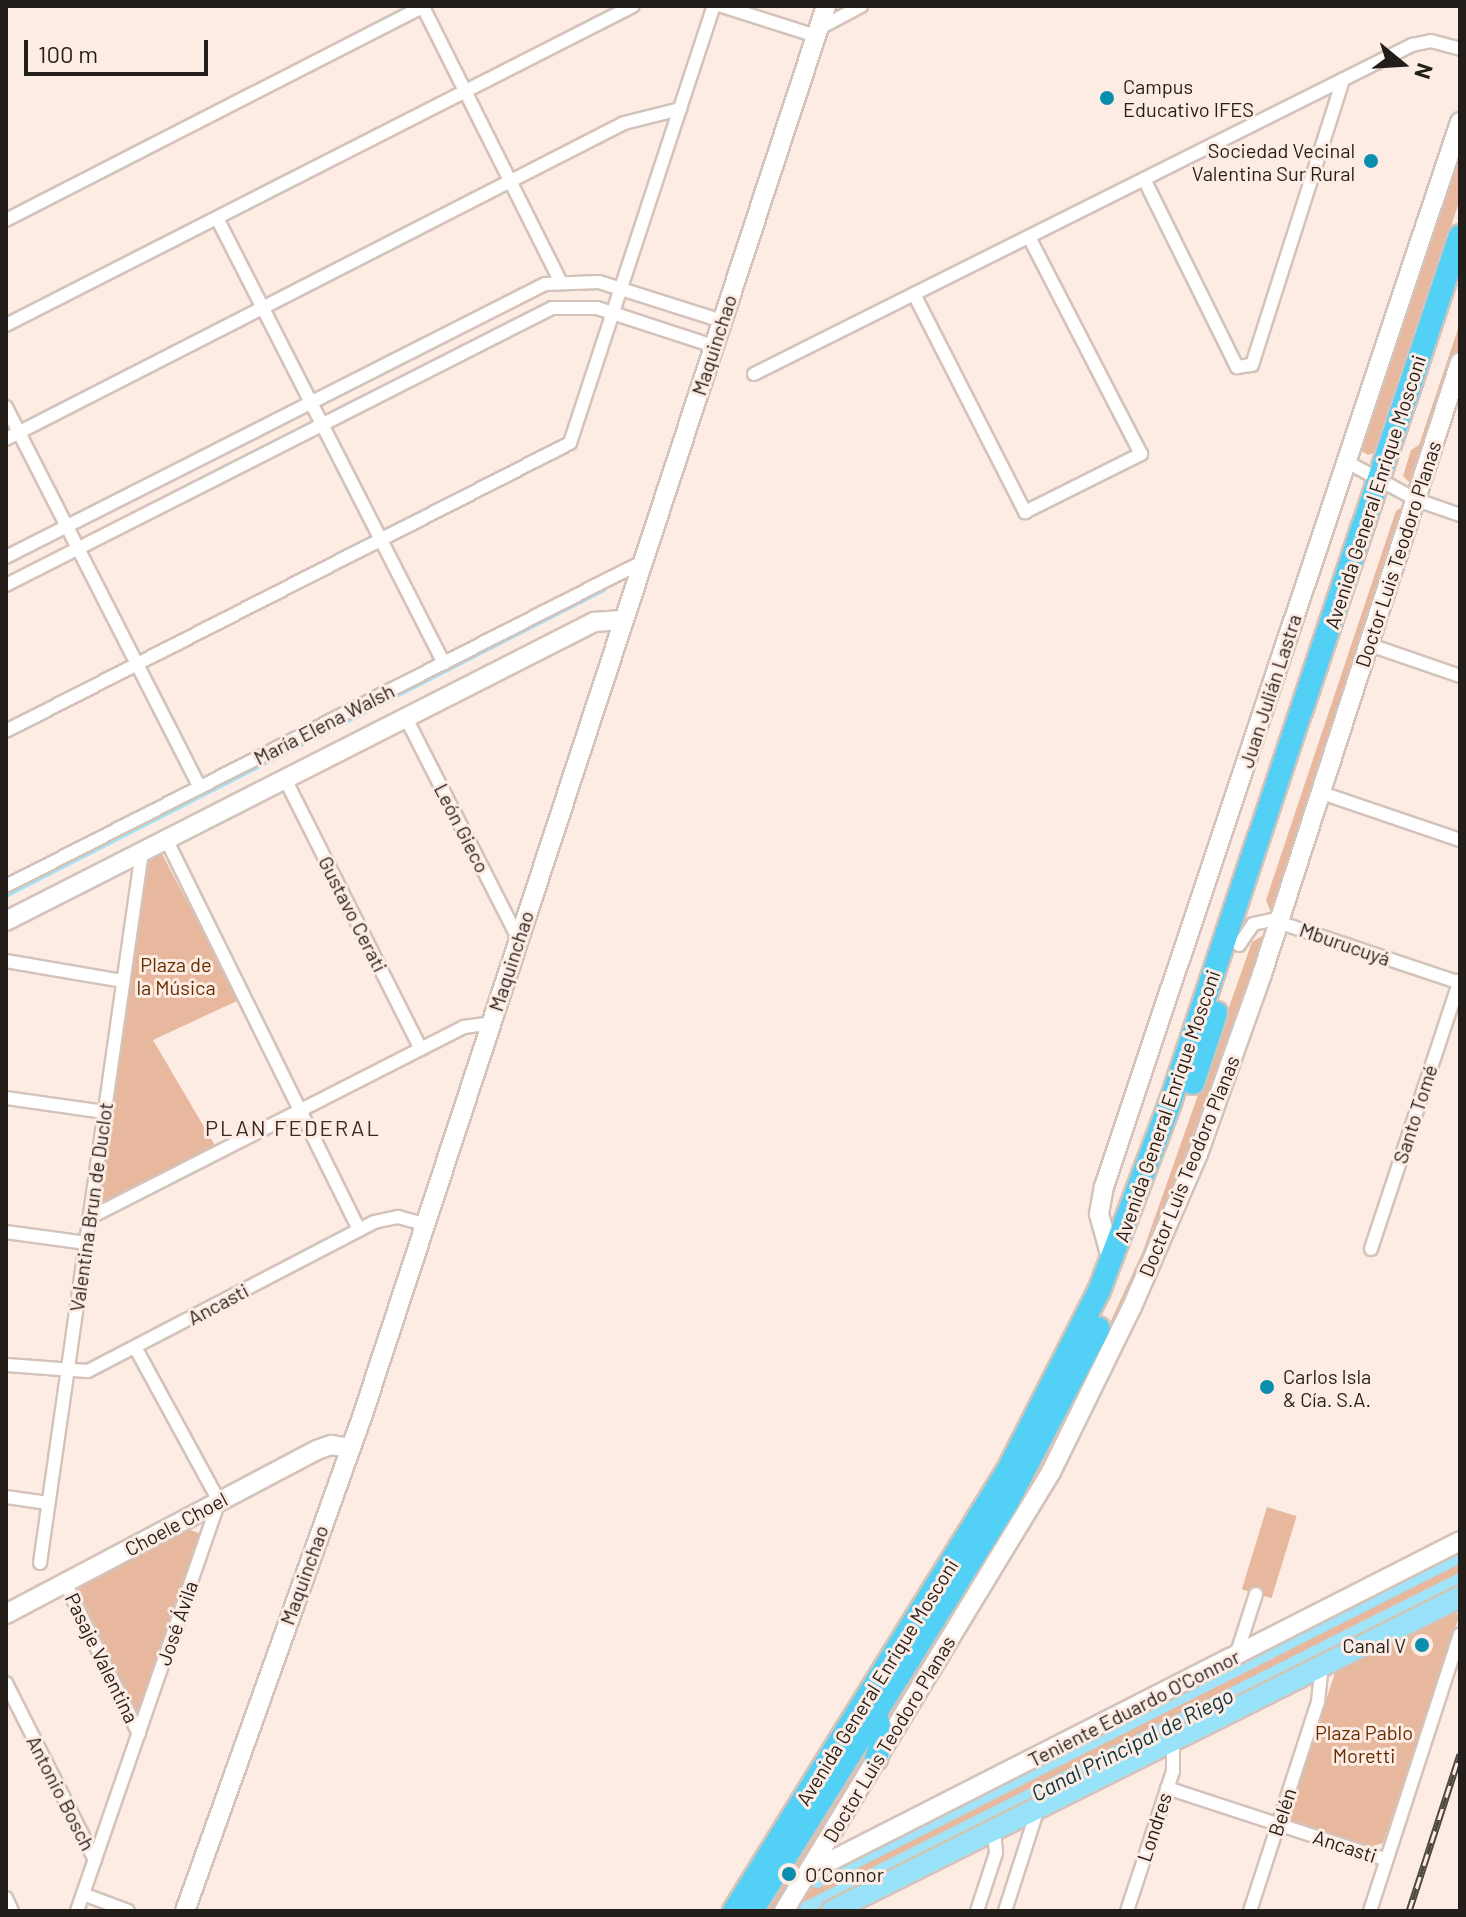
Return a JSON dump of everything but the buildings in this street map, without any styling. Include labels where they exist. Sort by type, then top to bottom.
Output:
[{"type":"highway","name":"Avenida General Enrique Mosconi","points":[[752,1911],[1008,1501],[1082,1364],[1146,1214],[1239,945],[1386,483],[1460,236]]},
{"type":"highway","name":"Avenida General Enrique Mosconi","points":[[734,1911],[1008,1470],[1112,1261],[1386,483],[1460,284]]},
{"type":"highway","points":[[875,1713],[883,1736],[876,1759]]},
{"type":"main road","points":[[832,1911],[1460,1597]]},
{"type":"street","points":[[6,325],[633,6]]},
{"type":"street","points":[[6,731],[570,443],[714,6]]},
{"type":"street","points":[[722,6],[817,33],[861,6]]},
{"type":"street","name":"Maquinchao","points":[[185,1911],[425,1224],[826,6]]},
{"type":"street","points":[[6,220],[424,7],[560,280]]},
{"type":"street","points":[[754,374],[1421,42],[1460,49]]},
{"type":"street","points":[[1144,179],[1237,367],[1252,365],[1343,79]]},
{"type":"street","points":[[6,439],[629,121],[680,109]]},
{"type":"street","name":"Juan Julián Lastra","points":[[1112,1261],[1099,1214],[1104,1187],[1460,122]]},
{"type":"street","points":[[217,218],[444,663]]},
{"type":"street","points":[[914,294],[1025,512],[1141,454],[1029,237]]},
{"type":"street","points":[[6,557],[531,290],[560,280],[621,288],[722,321]]},
{"type":"street","points":[[6,585],[552,308],[579,305],[613,313],[713,346]]},
{"type":"street","name":"Doctor Luis Teodoro Planas","points":[[786,1909],[1084,1410],[1198,1154],[1280,922],[1460,362]]},
{"type":"street","points":[[6,407],[200,787]]},
{"type":"street","points":[[1347,462],[1417,500],[1460,515]]},
{"type":"street","name":"María Elena Walsh","points":[[6,886],[642,562]]},
{"type":"street","name":"María Elena Walsh","points":[[6,921],[594,622],[622,620]]},
{"type":"street","points":[[1370,645],[1460,676]]},
{"type":"street","name":"León Gieco","points":[[406,718],[518,938]]},
{"type":"street","name":"Gustavo Cerati","points":[[285,779],[421,1049]]},
{"type":"street","points":[[1322,793],[1460,840]]},
{"type":"street","points":[[166,839],[359,1230]]},
{"type":"street","name":"Valentina Brun de Duclot","points":[[40,1563],[142,852]]},
{"type":"street","name":"Mburucuyá","points":[[1239,945],[1258,921],[1280,922],[1460,982]]},
{"type":"street","points":[[6,961],[123,981]]},
{"type":"street","name":"Santo Tomé","points":[[1371,1249],[1460,982]]},
{"type":"street","points":[[89,1218],[467,1025],[491,1023]]},
{"type":"street","points":[[6,1098],[104,1112]]},
{"type":"street","name":"Ancasti","points":[[6,1365],[67,1373],[88,1371],[359,1230],[390,1217],[425,1224]]},
{"type":"street","points":[[6,1232],[86,1243]]},
{"type":"street","points":[[135,1347],[219,1501]]},
{"type":"street","name":"Choele Choel","points":[[6,1614],[324,1446],[349,1448]]},
{"type":"street","points":[[6,1497],[48,1503]]},
{"type":"street","name":"José Ávila","points":[[77,1911],[219,1501]]},
{"type":"street","name":"Teniente Eduardo O'Connor","points":[[807,1873],[1460,1541]]},
{"type":"street","name":"Pasaje Valentina","points":[[65,1583],[139,1734]]},
{"type":"street","points":[[1236,1656],[1256,1594]]},
{"type":"street","points":[[1370,1911],[1460,1634]]},
{"type":"street","name":"Belén","points":[[1250,1911],[1318,1702],[1322,1666]]},
{"type":"street","name":"Antonio Bosch","points":[[6,1683],[95,1860]]},
{"type":"street","name":"Londres","points":[[1127,1911],[1174,1764],[1173,1741]]},
{"type":"street","name":"Ancasti","points":[[1167,1788],[1387,1860]]},
{"type":"street","points":[[1005,1911],[1038,1808]]},
{"type":"street","points":[[836,1825],[841,1842],[858,1846]]},
{"type":"street","points":[[977,1911],[996,1853],[994,1830]]},
{"type":"street","points":[[83,1894],[128,1911]]},
{"type":"street","points":[[6,1898],[12,1911]]},
{"type":"green space","points":[[1460,145],[1460,199],[1376,452],[1368,455],[1360,450]]},
{"type":"green space","points":[[1460,323],[1460,348],[1417,477],[1410,483],[1403,476],[1411,450],[1419,445]]},
{"type":"green space","points":[[1402,507],[1406,510],[1274,910],[1270,910],[1266,900],[1396,511]]},
{"type":"green space","name":"Plaza de la Música","points":[[161,852],[239,1000],[153,1040],[217,1149],[99,1205],[146,861]]},
{"type":"green space","points":[[1267,933],[1207,1117],[1079,1411],[889,1727],[885,1716],[1040,1462],[1085,1377],[1143,1251],[1252,942]]},
{"type":"green space","points":[[1267,1507],[1297,1516],[1272,1598],[1242,1589]]},
{"type":"green space","points":[[185,1528],[201,1534],[137,1714],[77,1587]]},
{"type":"green space","points":[[1460,1549],[1460,1590],[822,1911],[796,1911],[819,1873]]},
{"type":"green space","name":"Plaza Pablo Moretti","points":[[1454,1609],[1459,1617],[1383,1843],[1369,1847],[1291,1821],[1289,1811],[1336,1670]]},
{"type":"green space","points":[[873,1735],[878,1738],[778,1911],[759,1911],[770,1904]]},
{"type":"waterway","points":[[6,896],[604,590]]},
{"type":"waterway","name":"Canal V","points":[[817,1882],[1460,1557]]},
{"type":"waterway","name":"Canal Principal de Riego","points":[[803,1909],[1460,1579]]},
{"type":"railway","points":[[1409,1911],[1460,1754]]},
{"type":"place","name":"Campus Educativo IFES","points":[[1107,98]]},
{"type":"place","name":"Sociedad Vecinal Valentina Sur Rural","points":[[1371,161]]},
{"type":"place","name":"Carlos Isla & Cía. S.A.","points":[[1267,1387]]},
{"type":"place","name":"Canal V","points":[[1422,1645]]},
{"type":"place","name":"O´Connor","points":[[789,1874]]},
{"type":"district","name":"PLAN FEDERAL","points":[[293,1128]]}]
